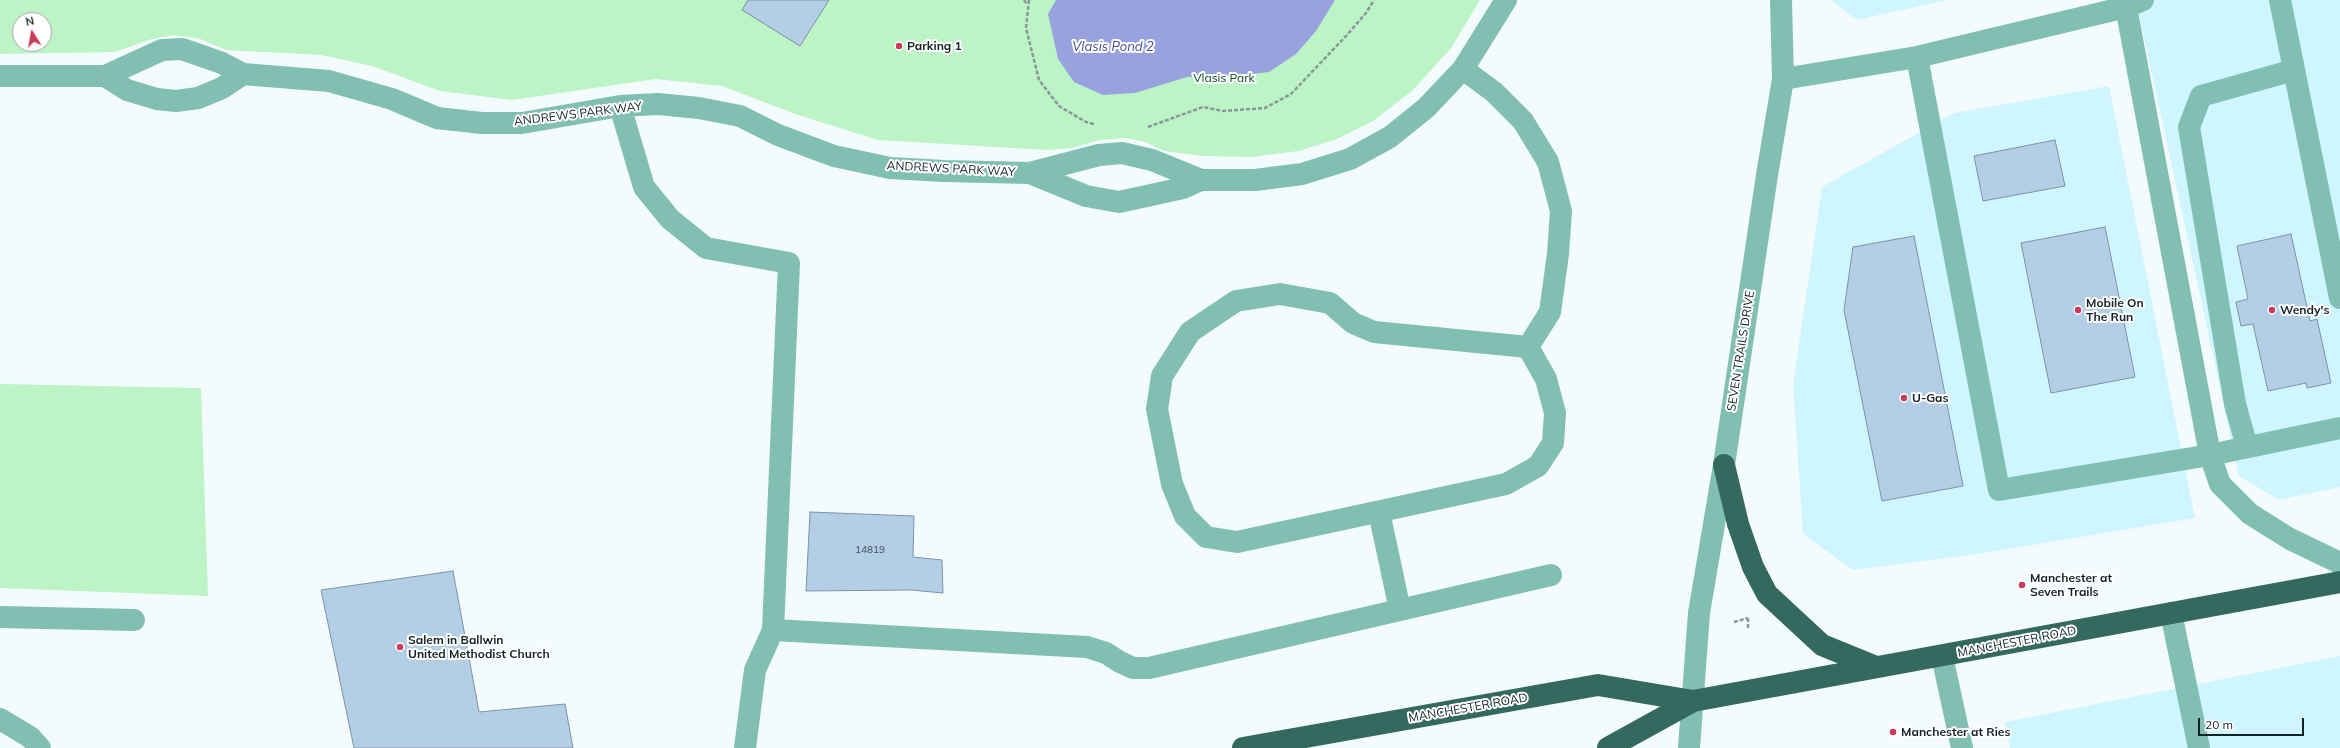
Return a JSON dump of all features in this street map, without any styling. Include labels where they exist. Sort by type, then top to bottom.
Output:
[{"type":"highway","points":[[1724,465],[1738,524],[1753,568],[1767,594],[1822,645],[1876,667]]},
{"type":"highway","name":"MANCHESTER ROAD","points":[[1608,748],[1693,701],[2340,582]]},
{"type":"highway","name":"MANCHESTER ROAD","points":[[1243,748],[1598,685],[1693,701]]},
{"type":"street","name":"ANDREWS PARK WAY","points":[[0,76],[105,76],[162,50],[182,49],[222,63],[244,74],[329,81],[392,99],[437,118],[482,123],[522,123],[620,106],[658,104],[699,108],[740,116],[778,135],[834,156],[890,168],[1030,173],[1099,155],[1122,153],[1152,160],[1201,180],[1255,180],[1302,174],[1350,159],[1390,137],[1426,108],[1463,69],[1506,0]]},
{"type":"street","name":"SEVEN TRAILS DRIVE","points":[[1689,748],[1699,613],[1724,465],[1767,175],[1784,79],[1781,0]]},
{"type":"street","points":[[2280,0],[2340,298]]},
{"type":"street","points":[[1784,79],[1917,57],[2134,4],[2210,455],[2220,484],[2250,514],[2290,539],[2340,563]]},
{"type":"street","points":[[1917,57],[1999,490],[2210,455],[2340,428]]},
{"type":"street","points":[[1463,69],[1494,92],[1523,121],[1548,162],[1561,211],[1558,254],[1550,312],[1528,347]]},
{"type":"street","points":[[2247,448],[2235,404],[2189,127],[2201,96],[2294,70]]},
{"type":"street","points":[[105,76],[127,90],[156,99],[176,101],[198,98],[222,88],[244,74]]},
{"type":"street","points":[[620,106],[644,187],[670,219],[706,248],[789,263],[773,630],[755,670],[745,748]]},
{"type":"street","name":"ANDREWS PARK WAY","points":[[1030,173],[1086,196],[1120,202],[1183,188],[1201,180]]},
{"type":"street","points":[[1280,294],[1330,303],[1353,323],[1374,332],[1528,347],[1546,379],[1555,413],[1553,443],[1538,466],[1506,484],[1237,542],[1206,537],[1185,516],[1172,484],[1157,409],[1162,376],[1190,332],[1236,301],[1280,294]]},
{"type":"street","points":[[1379,512],[1400,610]]},
{"type":"street","points":[[773,630],[1087,647],[1106,653],[1133,668],[1149,668],[1551,575]]},
{"type":"street","points":[[2171,613],[2199,748]]},
{"type":"street","points":[[0,616],[134,620]]},
{"type":"street","points":[[1942,656],[1962,748]]},
{"type":"street","points":[[0,719],[30,738],[40,748]]},
{"type":"path","points":[[1024,0],[1027,4]]},
{"type":"path","points":[[1029,0],[1027,4],[1026,28],[1039,80],[1059,106],[1086,122],[1100,126]]},
{"type":"path","points":[[1146,128],[1203,107],[1223,110],[1265,108],[1291,94],[1346,36],[1366,13],[1374,0]]},
{"type":"path","points":[[1734,622],[1748,618],[1748,630]]},
{"type":"shaded area","points":[[1831,0],[1948,0],[1856,20]]},
{"type":"shaded area","points":[[2136,0],[2340,0],[2340,487],[2279,500],[2239,476]]},
{"type":"shaded area","name":"U-Gas","points":[[2109,86],[2195,518],[1978,554],[1853,570],[1803,534],[1793,385],[1822,187],[1954,113]]},
{"type":"shaded area","points":[[2340,656],[2340,748],[2010,748],[2005,722]]},
{"type":"green space","name":"Vlasis Park","points":[[0,0],[1480,0],[1451,48],[1413,90],[1373,121],[1337,139],[1299,151],[1251,157],[1203,156],[1164,151],[1145,142],[1126,138],[1100,140],[1072,148],[1047,150],[878,140],[798,115],[722,86],[656,79],[512,100],[440,91],[372,66],[321,55],[226,50],[200,39],[174,35],[152,39],[115,52],[0,54]]},
{"type":"green space","points":[[0,384],[201,388],[208,596],[0,588]]},
{"type":"water","name":"Vlasis Pond 2","points":[[1056,0],[1335,0],[1316,31],[1296,54],[1269,72],[1236,76],[1187,77],[1135,93],[1103,95],[1074,82],[1058,59],[1048,14]]},
{"type":"building","points":[[748,0],[829,0],[800,46],[742,10]]},
{"type":"building","points":[[2055,140],[2065,186],[1983,201],[1974,156]]},
{"type":"building","name":"Mobile On The Run","points":[[2105,227],[2135,377],[2051,393],[2021,243]]},
{"type":"building","name":"Wendy's","points":[[2291,234],[2310,321],[2317,319],[2331,383],[2307,388],[2306,383],[2268,391],[2253,324],[2241,326],[2236,302],[2248,299],[2237,246]]},
{"type":"building","name":"U-Gas","points":[[1914,236],[1963,486],[1882,501],[1844,310],[1853,247]]},
{"type":"building","points":[[810,512],[914,516],[913,557],[942,560],[943,593],[911,590],[806,591]]},
{"type":"building","name":"Salem in Ballwin United Methodist Church","points":[[453,571],[479,712],[565,704],[573,748],[354,748],[321,590]]},
{"type":"place","name":"Parking 1","points":[[899,46]]},
{"type":"place","name":"Mobile On The Run","points":[[2078,310]]},
{"type":"place","name":"Wendy's","points":[[2272,310]]},
{"type":"place","name":"U-Gas","points":[[1904,398]]},
{"type":"place","name":"Manchester at Seven Trails","points":[[2022,585]]},
{"type":"place","name":"Salem in Ballwin United Methodist Church","points":[[400,647]]},
{"type":"place","name":"Manchester at Ries","points":[[1893,732]]}]
